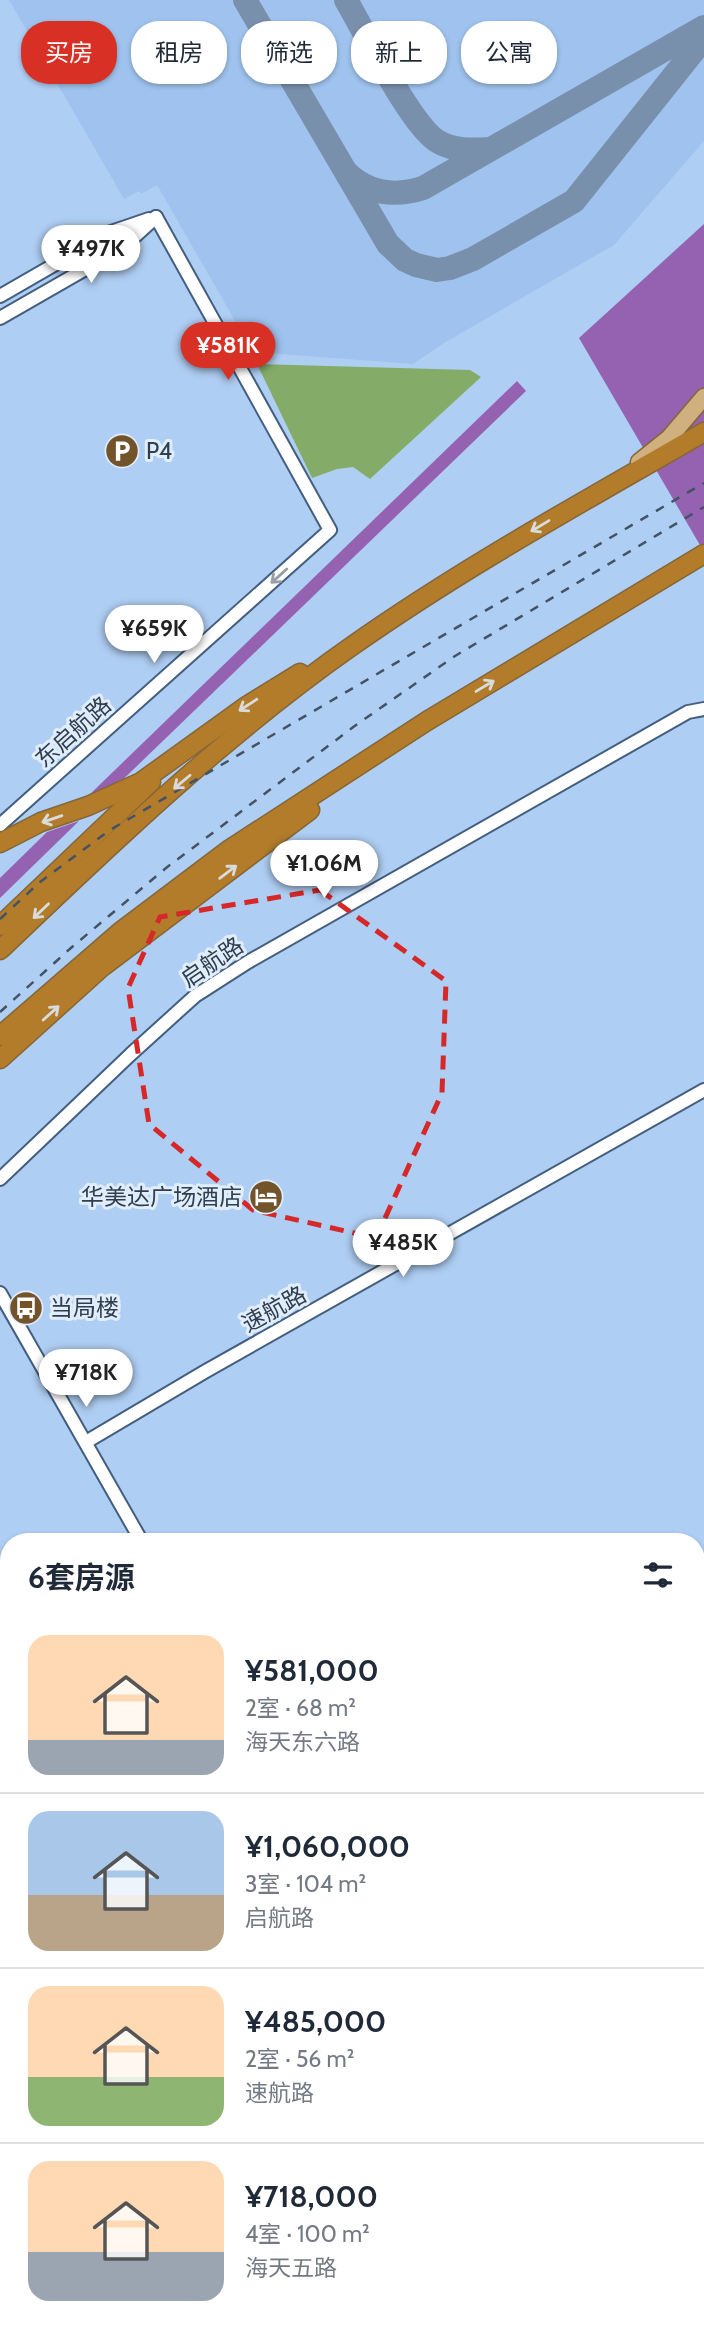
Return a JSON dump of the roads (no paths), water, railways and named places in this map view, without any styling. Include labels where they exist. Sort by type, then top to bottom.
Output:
[{"type":"highway","points":[[0,843],[41,822],[88,807],[131,787],[171,762],[245,707],[349,647],[485,559],[598,491],[704,432]]},
{"type":"highway","points":[[0,1037],[120,932],[230,849],[427,721],[704,554]]},
{"type":"highway","points":[[0,950],[132,824],[249,725],[349,647]]},
{"type":"highway","points":[[0,1059],[102,967],[427,721]]},
{"type":"highway","points":[[0,926],[171,762]]},
{"type":"main road","points":[[598,491],[669,438],[704,397]]},
{"type":"main road","points":[[651,584],[704,563]]},
{"type":"street","points":[[0,296],[111,232],[156,217]]},
{"type":"street","points":[[0,318],[122,248],[156,217]]},
{"type":"street","name":"东启航路","points":[[0,825],[330,530],[156,217]]},
{"type":"street","name":"启航路","points":[[0,1179],[195,996],[248,962],[688,712],[704,709]]},
{"type":"street","name":"速航路","points":[[86,1442],[704,1090]]},
{"type":"street","points":[[0,1293],[137,1533]]},
{"type":"railway","points":[[0,919],[40,882],[110,830],[704,483]]},
{"type":"railway","points":[[0,1012],[166,868],[356,725],[455,656],[704,507]]},
{"type":"place","name":"P4","points":[[122,451]]},
{"type":"place","name":"华美达广场酒店","points":[[266,1197]]},
{"type":"place","name":"当局楼","points":[[26,1308]]}]
